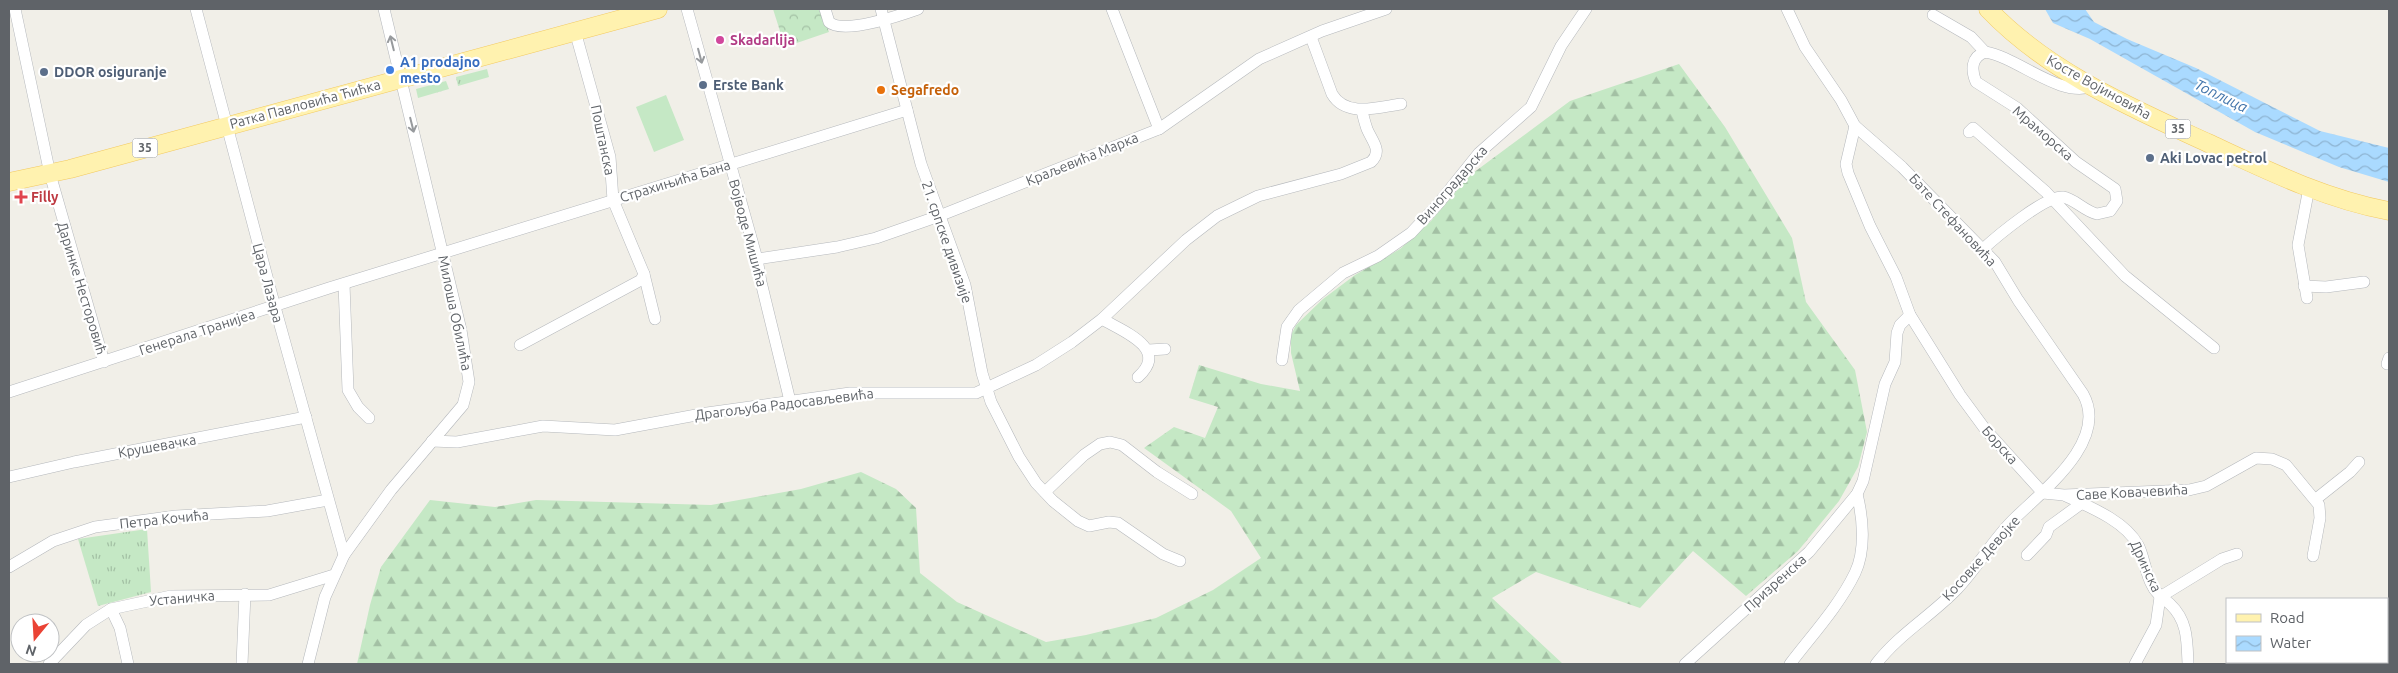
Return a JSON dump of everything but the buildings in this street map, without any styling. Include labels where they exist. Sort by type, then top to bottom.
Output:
[{"type":"main road","name":"Ратка Павловића Ћићка","points":[[9,182],[50,174],[658,9]]},
{"type":"main road","name":"Косте Војиновића","points":[[1988,9],[2014,34],[2047,59],[2159,121],[2309,188],[2389,211]]},
{"type":"street","name":"Даринке Несторовић","points":[[15,9],[50,174],[104,362]]},
{"type":"street","name":"Цара Лазара","points":[[196,9],[275,307],[344,556]]},
{"type":"street","name":"Милоша Обилића","points":[[308,664],[325,597],[344,556],[375,511],[432,441],[462,409],[467,398],[469,382],[464,346],[384,9]]},
{"type":"street","name":"Војводе Мишића","points":[[687,9],[757,259],[790,401]]},
{"type":"street","points":[[825,9],[829,22],[836,26],[918,9]]},
{"type":"street","points":[[1112,9],[1159,128]]},
{"type":"street","name":"Краљевића Марка","points":[[757,259],[856,243],[939,216],[1159,128],[1248,65],[1311,37],[1386,9]]},
{"type":"street","name":"Виноградарска","points":[[1282,360],[1287,327],[1298,310],[1343,273],[1378,256],[1411,233],[1438,204],[1479,153],[1531,107],[1561,46],[1586,9]]},
{"type":"street","name":"Бате Стефановића","points":[[1787,9],[1805,47],[1841,100],[1855,126],[1902,167],[1995,262],[2018,300],[2076,383],[2088,404],[2089,425],[2085,438],[2072,458],[2043,493]]},
{"type":"street","name":"21. српске дивизије","points":[[882,15],[917,152],[965,285],[978,360],[991,402],[1019,458],[1044,492],[1081,523],[1089,526],[1109,522],[1118,523],[1163,554],[1180,561]]},
{"type":"street","points":[[1933,15],[1971,37],[1985,52],[2000,55],[2040,76],[2074,89],[2093,86]]},
{"type":"street","name":"Поштанска","points":[[575,31],[610,157],[614,200],[644,274],[655,319]]},
{"type":"street","points":[[1311,37],[1334,98],[1342,104],[1362,110],[1401,104]]},
{"type":"street","name":"Мраморска","points":[[1985,52],[1977,56],[1973,62],[1972,67],[1976,82],[2017,108],[2076,162],[2115,189],[2117,201],[2110,211],[2097,214],[2065,197],[2053,199]]},
{"type":"street","name":"Страхињића Бана","points":[[443,254],[907,110]]},
{"type":"street","name":"Драгољуба Радосављевића","points":[[432,441],[457,442],[543,426],[615,430],[683,417],[862,392],[958,395],[976,393],[988,389],[1049,357],[1102,319],[1186,240],[1217,216],[1258,196],[1341,174],[1370,162],[1376,156],[1377,148],[1366,126],[1362,110]]},
{"type":"street","points":[[1855,126],[1846,164],[1848,173],[1896,278],[1910,315]]},
{"type":"street","points":[[1969,132],[1973,128],[2053,199],[2125,276],[2214,348]]},
{"type":"street","points":[[2307,298],[2298,245],[2309,188]]},
{"type":"street","points":[[1983,249],[2018,220],[2053,199]]},
{"type":"street","name":"Генерала Транијеа","points":[[9,392],[443,254]]},
{"type":"street","points":[[520,345],[641,280],[644,274]]},
{"type":"street","points":[[2304,286],[2326,287],[2364,282]]},
{"type":"street","points":[[344,284],[348,390],[358,407],[369,418]]},
{"type":"street","name":"Борска","points":[[1910,315],[1960,394],[1985,429],[2043,493]]},
{"type":"street","name":"Призренска","points":[[1684,664],[1809,552],[1857,494],[1863,480],[1885,384],[1895,362],[1897,333],[1900,325],[1910,315]]},
{"type":"street","points":[[1102,319],[1142,343],[1148,350],[1149,357],[1143,372],[1138,377]]},
{"type":"street","points":[[1148,350],[1165,350]]},
{"type":"street","name":"Крушевачка","points":[[10,475],[306,418]]},
{"type":"street","points":[[1044,492],[1084,455],[1100,444],[1110,442],[1122,445],[1156,472],[1192,494]]},
{"type":"street","name":"Саве Ковачевића","points":[[2043,493],[2064,496],[2198,488],[2206,486],[2251,460],[2265,458],[2286,465],[2316,500]]},
{"type":"street","points":[[2313,556],[2320,518],[2319,505],[2316,500],[2350,472],[2359,462]]},
{"type":"street","name":"Косовке Девојке","points":[[1876,664],[1892,645],[1957,589],[2015,518],[2043,493]]},
{"type":"street","points":[[1790,664],[1840,597],[1855,572],[1862,540],[1862,510],[1857,494]]},
{"type":"street","name":"Дринска","points":[[2064,496],[2082,503],[2112,520],[2131,535],[2139,547],[2152,585],[2160,597],[2170,604],[2184,621],[2188,664]]},
{"type":"street","name":"Петра Кочића","points":[[9,567],[53,541],[95,527],[176,516],[267,511],[328,500]]},
{"type":"street","points":[[2027,555],[2046,535],[2049,527],[2082,503]]},
{"type":"street","points":[[2135,664],[2156,625],[2160,597],[2222,559],[2237,554]]},
{"type":"street","name":"Устаничка","points":[[50,664],[86,624],[111,609],[172,596],[269,595],[334,575]]},
{"type":"street","points":[[242,664],[245,594]]},
{"type":"street","points":[[111,609],[120,628],[128,664]]},
{"type":"green space","points":[[773,9],[821,9],[829,32],[785,47]]},
{"type":"green space","points":[[1679,64],[1725,127],[1792,238],[1806,302],[1855,370],[1867,432],[1858,467],[1839,501],[1798,551],[1746,596],[1693,551],[1640,608],[1536,572],[1492,598],[1563,664],[357,664],[370,605],[381,567],[430,500],[495,507],[536,500],[711,505],[801,489],[861,472],[896,489],[916,508],[920,573],[957,602],[1046,642],[1086,635],[1156,618],[1213,590],[1261,558],[1231,511],[1144,448],[1174,427],[1205,438],[1218,407],[1189,398],[1199,365],[1261,384],[1300,391],[1291,353],[1291,335],[1296,325],[1323,299],[1355,275],[1400,249],[1431,221],[1469,176],[1570,101]]},
{"type":"green space","points":[[487,69],[489,77],[458,86],[456,77]]},
{"type":"green space","points":[[446,81],[449,89],[418,98],[416,89]]},
{"type":"green space","points":[[666,95],[684,140],[654,152],[636,107]]},
{"type":"green space","points":[[147,529],[151,592],[98,606],[78,539]]},
{"type":"water","name":"Топлица","points":[[2045,9],[2085,9],[2094,22],[2127,39],[2196,68],[2320,131],[2389,148],[2389,182],[2339,167],[2255,132],[2090,39],[2053,23]]},
{"type":"place","name":"Skadarlija","points":[[720,40]]},
{"type":"place","name":"A1 prodajno mesto","points":[[390,70]]},
{"type":"place","name":"DDOR osiguranje","points":[[44,72]]},
{"type":"place","name":"Erste Bank","points":[[703,85]]},
{"type":"place","name":"Segafredo","points":[[881,90]]},
{"type":"place","name":"Aki Lovac petrol","points":[[2150,158]]},
{"type":"place","name":"Filly","points":[[21,197]]}]
